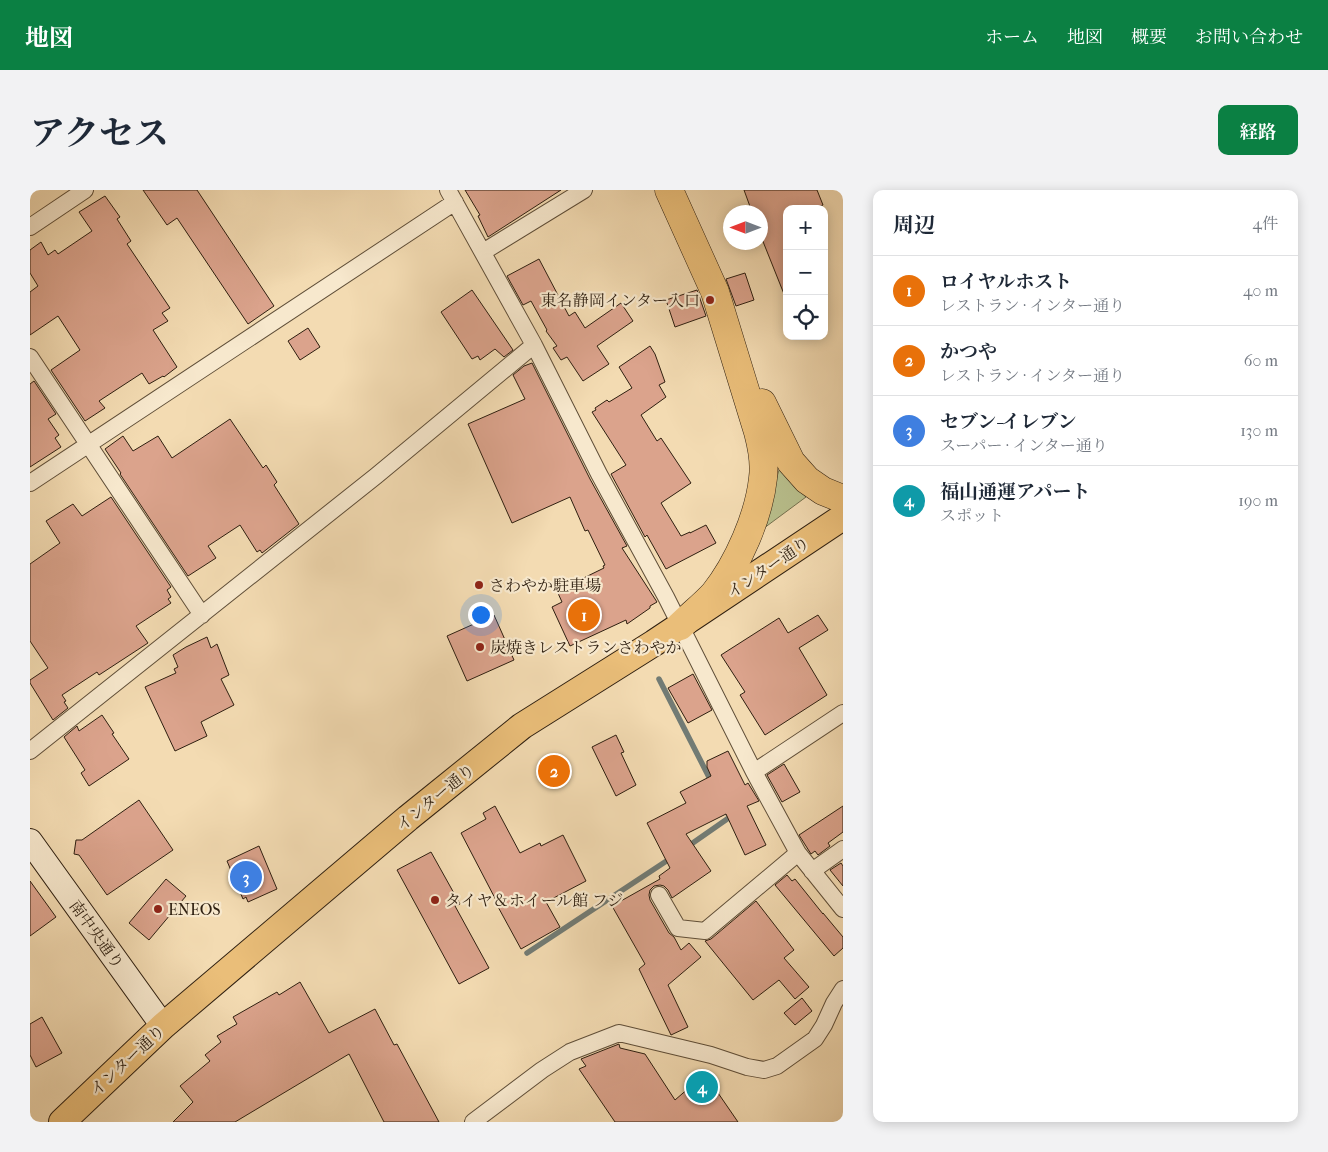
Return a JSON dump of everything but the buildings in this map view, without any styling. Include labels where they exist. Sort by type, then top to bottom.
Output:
[{"type":"highway","points":[[669,190],[715,292],[763,453],[763,477],[759,503],[747,537],[728,572],[713,594],[680,626]]},
{"type":"highway","points":[[684,190],[706,269]]},
{"type":"highway","points":[[731,344],[792,462],[807,480],[823,491],[843,499]]},
{"type":"main road","name":"インター通り","points":[[62,1122],[163,1026],[408,818],[522,726],[680,626],[843,517]]},
{"type":"street","points":[[30,227],[85,190]]},
{"type":"street","points":[[483,252],[584,190]]},
{"type":"street","points":[[30,483],[452,196],[534,345],[599,474],[641,549],[754,772],[798,853],[843,910]]},
{"type":"street","points":[[30,751],[376,476],[534,345]]},
{"type":"street","points":[[30,357],[202,614]]},
{"type":"street","points":[[754,772],[843,713]]},
{"type":"street","name":"南中央通り","points":[[30,841],[163,1026]]},
{"type":"street","points":[[812,870],[843,849]]},
{"type":"street","points":[[660,895],[678,928],[704,931],[798,853]]},
{"type":"street","points":[[473,1122],[542,1070],[570,1052],[619,1033],[764,1070],[777,1066],[815,1039],[843,989]]},
{"type":"green space","points":[[780,467],[790,482],[806,497],[756,534],[771,496]]},
{"type":"waterway","points":[[659,679],[712,783]]},
{"type":"waterway","points":[[687,847],[730,817],[728,814]]},
{"type":"waterway","points":[[527,953],[671,858]]},
{"type":"place","name":"東名静岡インター入口","points":[[710,300]]},
{"type":"place","name":"さわやか駐車場","points":[[479,585]]},
{"type":"place","name":"ロイヤルホスト","points":[[584,615]]},
{"type":"place","name":"炭焼きレストランさわやか","points":[[480,647]]},
{"type":"place","name":"かつや","points":[[554,771]]},
{"type":"place","name":"セブン-イレブン","points":[[246,877]]},
{"type":"place","name":"タイヤ＆ホイール館 フジ","points":[[435,900]]},
{"type":"place","name":"ENEOS","points":[[158,909]]},
{"type":"place","name":"福山通運アパート","points":[[702,1087]]}]
